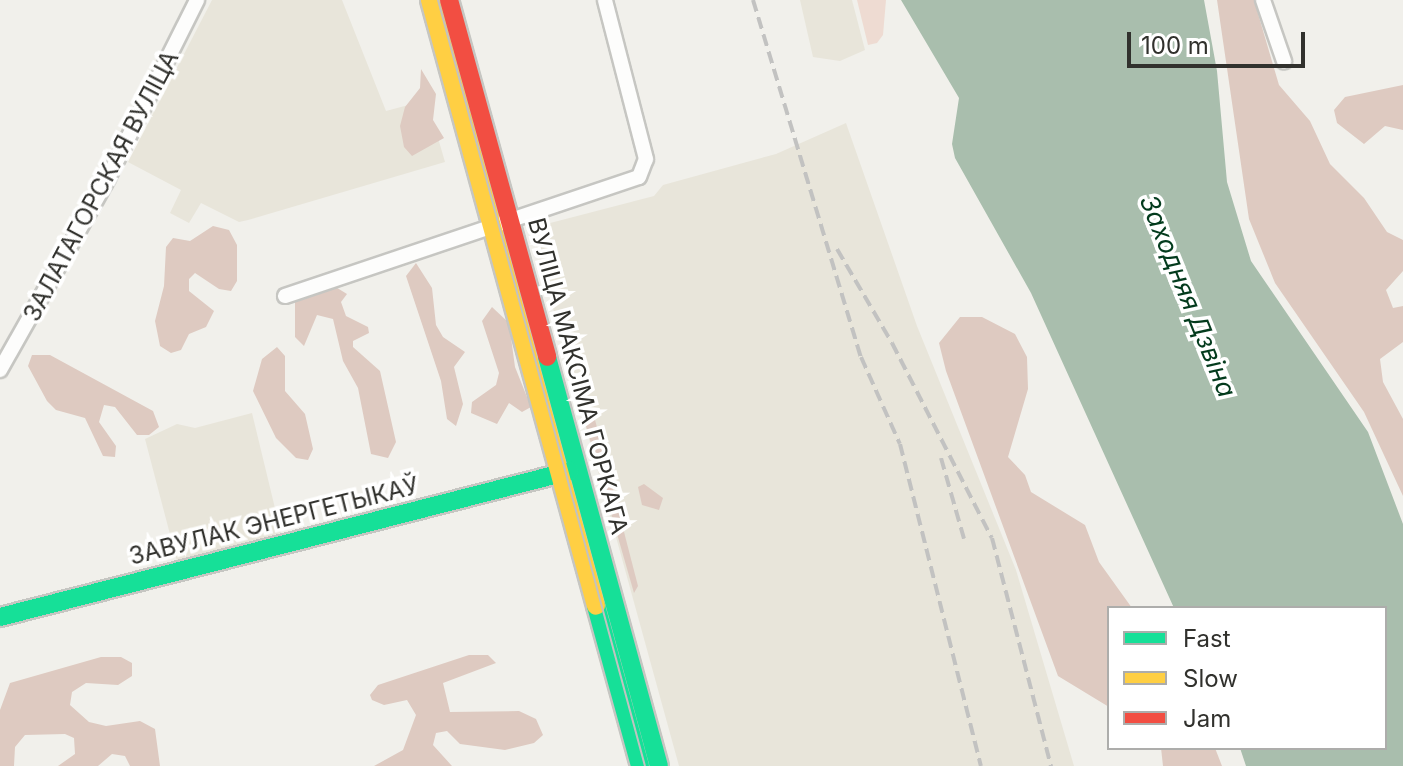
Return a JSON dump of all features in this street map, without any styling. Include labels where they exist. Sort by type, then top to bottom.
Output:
[{"type":"main road","name":"ВУЛІЦА МАКСІМА ГОРКАГА","points":[[430,0],[580,468],[659,766]]},
{"type":"main road","name":"ВУЛІЦА МАКСІМА ГОРКАГА","points":[[449,0],[560,473],[640,766]]},
{"type":"main road","name":"ЗАВУЛАК ЭНЕРГЕТЫКАЎ","points":[[0,617],[580,468]]},
{"type":"street","name":"ЗАЛАТАГОРСКАЯ ВУЛІЦА","points":[[0,370],[93,206],[197,0]]},
{"type":"street","points":[[285,296],[502,225],[645,171],[605,0]]},
{"type":"street","points":[[1263,0],[1284,61]]},
{"type":"street","points":[[596,607],[616,601]]},
{"type":"shaded area","points":[[212,0],[342,0],[386,111],[427,100],[445,162],[239,222],[201,203],[189,223],[170,213],[181,190],[128,162]]},
{"type":"shaded area","points":[[800,0],[852,0],[865,50],[840,61],[813,57]]},
{"type":"shaded area","points":[[857,0],[886,0],[883,35],[877,43],[868,45]]},
{"type":"shaded area","points":[[1217,0],[1254,0],[1279,85],[1310,121],[1330,164],[1364,198],[1387,232],[1403,240],[1403,271],[1386,290],[1393,308],[1403,306],[1403,342],[1380,359],[1383,382],[1403,419],[1403,496],[1364,412],[1275,283],[1249,219]]},
{"type":"shaded area","points":[[421,69],[436,94],[433,120],[444,138],[412,156],[404,147],[400,126],[405,107],[420,88]]},
{"type":"shaded area","points":[[1403,85],[1403,130],[1385,126],[1364,144],[1337,123],[1334,110],[1345,97]]},
{"type":"shaded area","points":[[846,123],[917,326],[1016,570],[1074,766],[679,766],[531,228],[654,196],[663,185],[776,154]]},
{"type":"shaded area","points":[[213,226],[229,230],[237,245],[237,281],[231,291],[219,289],[195,273],[189,279],[189,291],[214,311],[206,327],[189,334],[181,350],[171,353],[160,346],[155,321],[164,286],[166,247],[173,238],[190,241]]},
{"type":"shaded area","points":[[416,263],[432,288],[436,325],[443,337],[465,352],[454,367],[463,404],[456,426],[447,419],[441,381],[406,276]]},
{"type":"shaded area","points":[[334,286],[347,294],[341,302],[346,316],[368,327],[369,333],[353,341],[353,347],[380,371],[396,442],[388,458],[371,454],[358,388],[343,361],[333,319],[317,315],[304,346],[295,337],[295,300]]},
{"type":"shaded area","points":[[492,307],[509,323],[515,367],[531,407],[522,412],[509,403],[497,424],[471,413],[472,402],[496,385],[499,373],[482,321]]},
{"type":"shaded area","points":[[960,317],[982,317],[1015,334],[1027,357],[1028,389],[1008,457],[1025,475],[1031,492],[1085,525],[1099,562],[1131,606],[1107,606],[1107,706],[1058,676],[946,371],[939,343]]},
{"type":"shaded area","points":[[277,347],[285,356],[285,391],[305,414],[313,449],[308,460],[296,458],[276,438],[253,391],[262,359]]},
{"type":"shaded area","points":[[32,355],[50,355],[153,411],[159,427],[149,435],[137,435],[115,407],[104,405],[99,422],[116,446],[115,457],[103,456],[85,418],[56,410],[47,401],[28,366]]},
{"type":"shaded area","points":[[593,412],[638,586],[634,593],[584,419],[585,413]]},
{"type":"shaded area","points":[[252,413],[281,533],[177,561],[145,439],[177,424],[195,428]]},
{"type":"shaded area","points":[[644,484],[663,498],[659,510],[642,505],[638,487]]},
{"type":"shaded area","points":[[469,655],[488,655],[496,663],[443,683],[450,712],[519,711],[536,719],[543,735],[534,743],[505,750],[460,744],[447,731],[436,733],[433,745],[452,766],[374,766],[403,750],[416,715],[407,700],[384,705],[372,700],[370,695],[378,685]]},
{"type":"shaded area","points":[[101,657],[121,657],[132,663],[132,676],[118,685],[86,683],[72,692],[70,705],[89,722],[106,726],[140,721],[155,729],[160,766],[130,766],[125,756],[112,754],[98,766],[58,766],[75,754],[74,738],[65,734],[25,735],[15,747],[14,766],[0,766],[0,710],[10,683]]},
{"type":"shaded area","points":[[1161,750],[1216,750],[1222,766],[1163,766]]},
{"type":"water","name":"Заходняя Дзвіна","points":[[901,0],[1204,0],[1217,71],[1227,182],[1251,261],[1368,432],[1403,524],[1403,766],[1246,766],[1241,750],[1387,750],[1387,606],[1173,606],[1031,293],[955,158],[952,144],[959,98]]},
{"type":"tram line","points":[[438,0],[645,766]]},
{"type":"railway","points":[[753,0],[861,357],[900,444],[981,766]]},
{"type":"railway","points":[[837,249],[892,343],[992,538],[1051,766]]},
{"type":"railway","points":[[941,458],[964,539]]},
{"type":"traffic: fast","points":[[547,357],[659,766]]},
{"type":"traffic: fast","points":[[0,617],[570,471]]},
{"type":"traffic: fast","points":[[596,606],[640,766]]},
{"type":"traffic: slow","points":[[430,0],[596,606]]},
{"type":"traffic: jam","points":[[449,0],[547,357]]}]
